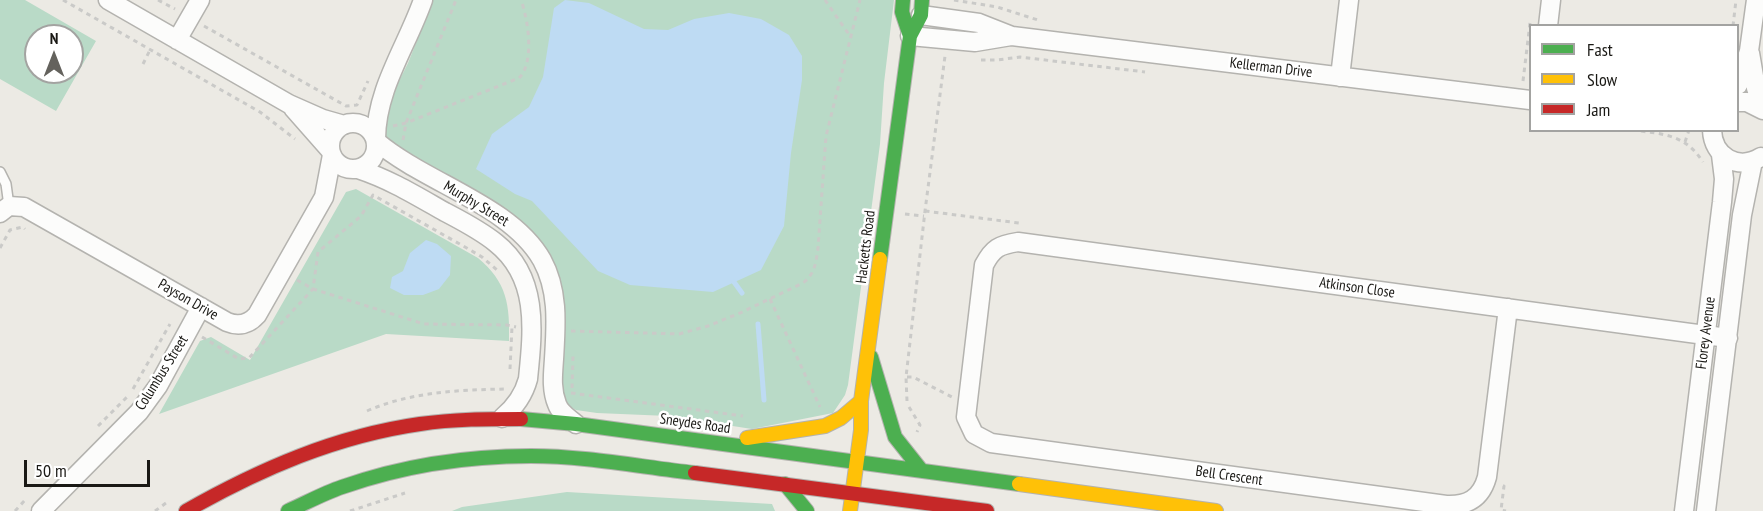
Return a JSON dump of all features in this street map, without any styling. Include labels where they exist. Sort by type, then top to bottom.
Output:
[{"type":"main road","points":[[902,6],[922,7]]},
{"type":"main road","name":"Hacketts Road","points":[[902,6],[910,36]]},
{"type":"main road","name":"Hacketts Road","points":[[852,493],[861,430],[861,401],[910,36],[922,7]]},
{"type":"main road","points":[[869,351],[895,437],[922,471]]},
{"type":"main road","points":[[707,443],[818,428],[841,418],[861,401]]},
{"type":"main road","name":"Sneydes Road","points":[[186,511],[223,488],[258,471],[325,444],[410,424],[502,418],[576,424],[1216,511]]},
{"type":"main road","points":[[288,511],[352,484],[404,470],[469,459],[532,456],[595,461],[785,484],[985,511]]},
{"type":"main road","points":[[785,484],[807,511]]},
{"type":"main road","points":[[850,511],[852,493]]},
{"type":"street","points":[[108,0],[289,104],[323,119],[363,125],[373,133],[376,140]]},
{"type":"street","points":[[177,40],[200,0]]},
{"type":"street","points":[[289,104],[341,166],[354,169],[364,167],[376,153],[376,125],[382,96],[423,0]]},
{"type":"street","points":[[1340,77],[1349,0]]},
{"type":"street","points":[[1548,24],[1551,0]]},
{"type":"street","points":[[1739,79],[1749,51],[1756,0]]},
{"type":"street","name":"Kellerman Drive","points":[[922,7],[943,18],[979,23],[1012,36],[1529,100]]},
{"type":"street","name":"Kellerman Drive","points":[[910,36],[943,48],[1012,36]]},
{"type":"street","points":[[1749,51],[1756,88],[1763,109]]},
{"type":"street","points":[[331,152],[330,143],[334,133],[361,117],[382,96]]},
{"type":"street","points":[[1739,102],[1748,102],[1763,109]]},
{"type":"street","points":[[1705,139],[1736,163],[1758,158]]},
{"type":"street","name":"Florey Avenue","points":[[1684,511],[1724,179],[1724,164],[1705,139]]},
{"type":"street","name":"Murphy Street","points":[[376,140],[402,162],[502,217],[531,244],[547,272],[555,304],[554,391],[561,412],[576,424]]},
{"type":"street","name":"Payson Drive","points":[[324,197],[331,152]]},
{"type":"street","name":"Florey Avenue","points":[[1706,511],[1742,215],[1758,158]]},
{"type":"street","name":"Murphy Street","points":[[354,169],[384,177],[484,234],[504,249],[519,269],[528,290],[532,313],[528,379],[525,389],[510,411],[502,418]]},
{"type":"street","name":"Payson Drive","points":[[5,210],[19,206],[29,210],[233,324],[250,322],[257,315],[324,197],[354,169]]},
{"type":"street","name":"Atkinson Close","points":[[990,254],[1001,245],[1018,242],[1728,338]]},
{"type":"street","name":"Bell Crescent","points":[[990,254],[984,265],[966,400],[966,417],[970,428],[979,438],[991,443],[1446,505],[1462,505],[1479,495],[1487,477],[1508,308]]},
{"type":"street","name":"Columbus Street","points":[[41,511],[139,412],[158,386],[201,307]]},
{"type":"lane","points":[[0,172],[6,184],[5,210]]},
{"type":"path","points":[[63,0],[260,112],[301,143]]},
{"type":"path","points":[[158,0],[346,106],[357,105],[371,75]]},
{"type":"path","points":[[403,140],[406,123],[456,0]]},
{"type":"path","points":[[406,123],[513,82],[525,72],[528,29],[521,0]]},
{"type":"path","points":[[825,0],[850,36]]},
{"type":"path","points":[[574,331],[679,334],[708,326],[803,284],[809,278],[816,263],[826,136],[860,0]]},
{"type":"path","points":[[943,18],[951,8],[953,0],[998,7],[1041,21]]},
{"type":"path","points":[[1733,24],[1736,0]]},
{"type":"path","points":[[1529,31],[1523,81],[1529,82]]},
{"type":"path","points":[[943,48],[954,57]]},
{"type":"path","points":[[913,434],[919,432],[920,425],[908,405],[906,377],[943,48]]},
{"type":"path","points":[[974,59],[997,60],[1020,57],[1151,72]]},
{"type":"path","points":[[1646,132],[1705,139]]},
{"type":"path","points":[[1705,139],[1696,151],[1706,166]]},
{"type":"path","points":[[373,195],[482,257],[498,272]]},
{"type":"path","points":[[925,211],[955,215]]},
{"type":"path","points":[[0,248],[10,230],[23,228],[33,233]]},
{"type":"path","points":[[282,272],[313,289],[424,324],[507,325],[512,327]]},
{"type":"path","points":[[770,298],[821,410]]},
{"type":"path","points":[[509,378],[512,318]]},
{"type":"path","points":[[97,427],[130,394],[171,323]]},
{"type":"path","points":[[906,377],[913,377],[950,396],[966,400]]},
{"type":"path","points":[[1504,486],[1506,475]]},
{"type":"path","points":[[350,511],[414,490]]},
{"type":"path","points":[[15,511],[32,494]]},
{"type":"green space","points":[[0,0],[25,0],[67,24],[24,24],[24,84],[71,84],[56,111],[0,79]]},
{"type":"green space","points":[[433,0],[894,0],[884,83],[880,144],[848,385],[845,395],[833,413],[752,429],[668,416],[597,413],[576,410],[564,403],[543,253],[385,141],[383,113],[408,63]]},
{"type":"green space","points":[[84,34],[96,41],[84,62]]},
{"type":"green space","points":[[356,189],[478,258],[488,267],[505,295],[509,316],[509,341],[386,334],[159,414],[200,341],[211,337],[250,360],[346,192]]},
{"type":"green space","points":[[567,492],[772,504],[775,511],[452,511],[462,507]]},
{"type":"water","points":[[565,0],[589,3],[644,29],[668,30],[694,19],[729,13],[761,19],[789,35],[802,56],[802,80],[791,153],[784,226],[761,270],[713,292],[630,285],[598,271],[532,201],[515,194],[476,169],[492,134],[529,107],[543,77],[554,8]]},
{"type":"water","points":[[426,240],[437,244],[451,256],[450,275],[439,289],[423,295],[404,295],[390,288],[392,277],[403,271],[410,253]]},
{"type":"waterway","points":[[734,282],[742,293]]},
{"type":"waterway","points":[[758,324],[764,400]]},
{"type":"traffic: fast","points":[[903,0],[902,12],[910,36]]},
{"type":"traffic: fast","points":[[880,259],[910,36],[921,15],[922,0]]},
{"type":"traffic: fast","points":[[871,357],[895,437],[922,471]]},
{"type":"traffic: fast","points":[[521,419],[576,424],[1019,484]]},
{"type":"traffic: fast","points":[[288,511],[335,489],[388,473],[459,460],[507,456],[572,458],[695,473]]},
{"type":"traffic: fast","points":[[785,484],[807,511]]},
{"type":"traffic: slow","points":[[850,511],[861,430],[861,401],[880,259]]},
{"type":"traffic: slow","points":[[747,438],[825,426],[841,418],[861,401]]},
{"type":"traffic: slow","points":[[1019,484],[1216,511]]},
{"type":"traffic: jam","points":[[186,511],[270,468],[358,437],[433,422],[521,419]]},
{"type":"traffic: jam","points":[[695,473],[987,511]]}]
